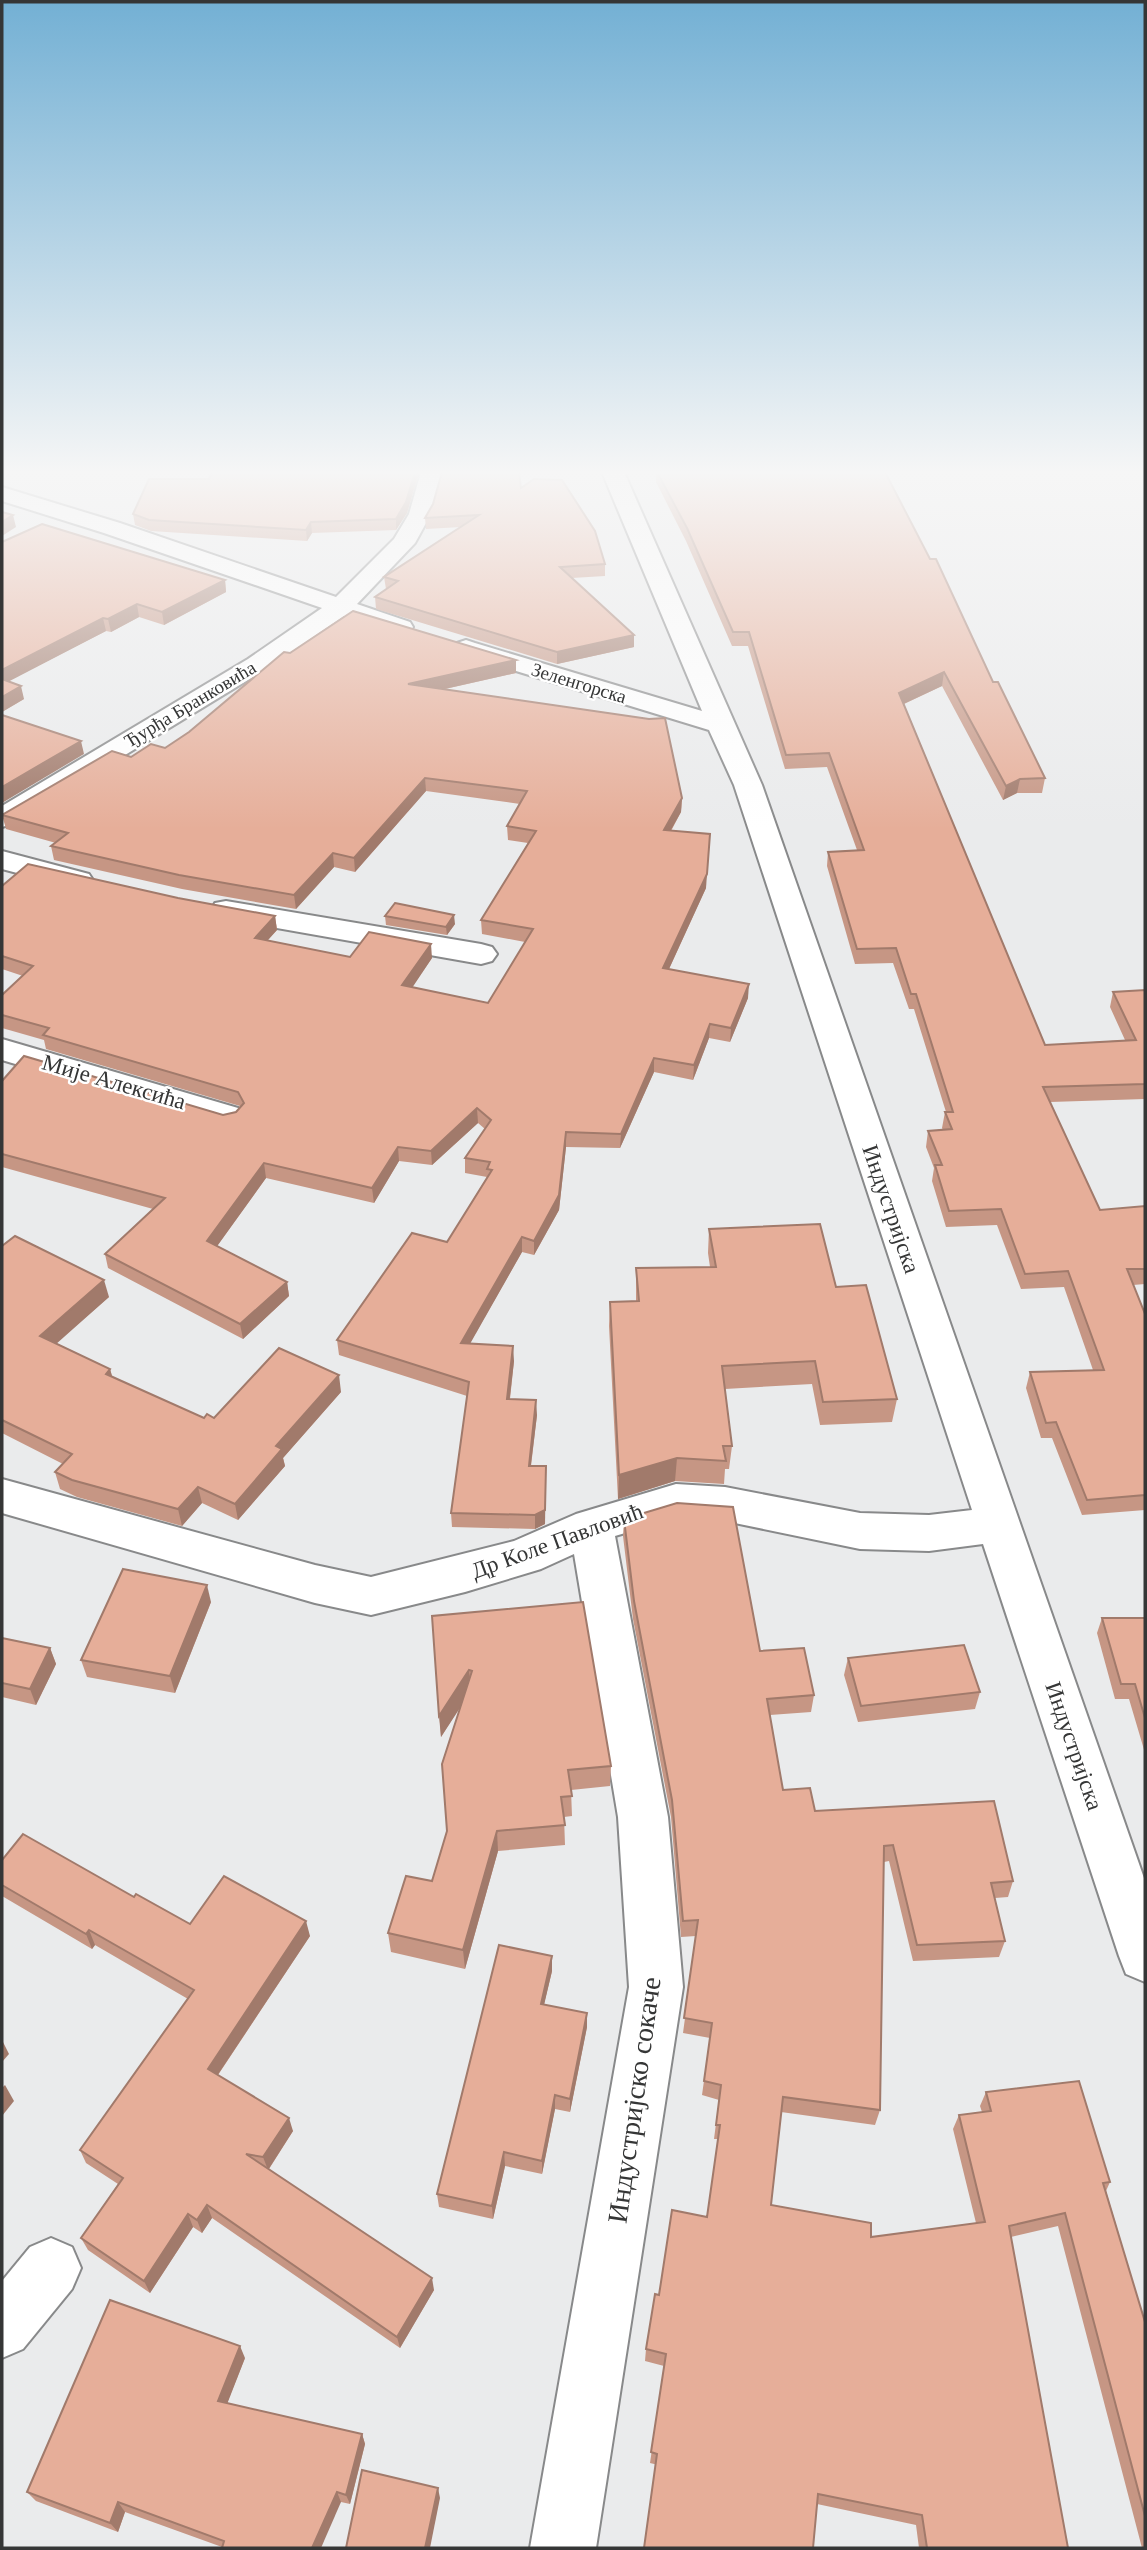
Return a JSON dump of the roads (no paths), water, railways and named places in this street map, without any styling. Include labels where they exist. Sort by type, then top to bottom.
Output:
[{"type":"street","points":[[290,591],[417,632]]},
{"type":"street","name":"Ђурђа Бранковића","points":[[2,818],[257,664],[339,608],[356,591]]},
{"type":"street","name":"Индустријска","points":[[664,591],[708,691],[719,725],[748,785],[1145,1956]]},
{"type":"street","name":"Зеленгорска","points":[[443,640],[719,725]]},
{"type":"street","points":[[2,860],[109,888]]},
{"type":"street","points":[[202,905],[481,954]]},
{"type":"street","name":"Мије Алексића","points":[[2,1049],[226,1116]]},
{"type":"street","name":"Др Коле Павловић","points":[[2,1496],[302,1580],[371,1596],[465,1574],[525,1556],[591,1526],[676,1501],[725,1504],[860,1531],[929,1533],[998,1525]]},
{"type":"street","name":"Индустријско сокаче","points":[[563,2548],[656,1987],[643,1817],[591,1526]]},
{"type":"street","points":[[2,2328],[51,2268]]}]
